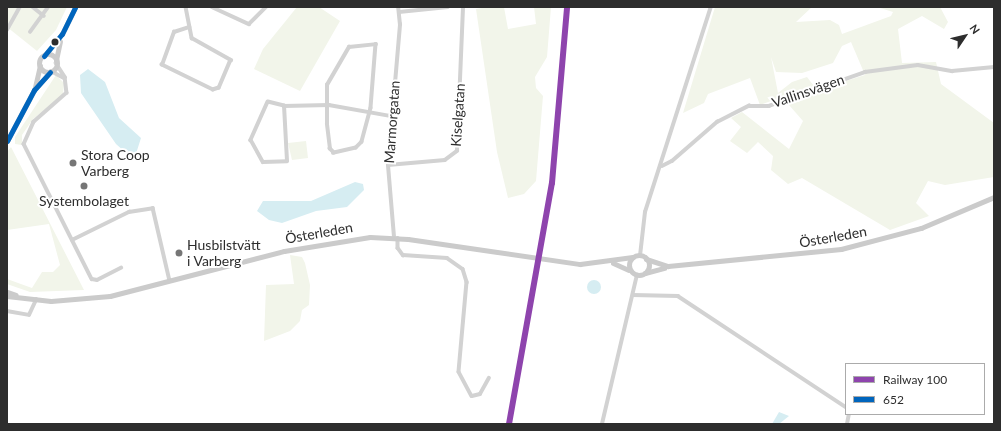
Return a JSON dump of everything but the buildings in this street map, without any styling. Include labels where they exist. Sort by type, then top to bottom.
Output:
[{"type":"main road","points":[[7,141],[34,90],[44,56],[62,34],[75,7]]},
{"type":"main road","points":[[34,90],[51,72],[56,62],[62,34]]},
{"type":"main road","points":[[44,56],[52,56],[56,62]]},
{"type":"main road","points":[[40,66],[51,72]]},
{"type":"main road","name":"Österleden","points":[[610,262],[637,275],[669,266],[841,249],[921,228],[994,197]]},
{"type":"main road","name":"Österleden","points":[[7,296],[36,300],[81,300],[170,281],[346,239],[396,237],[558,262],[610,262],[640,256],[669,266]]},
{"type":"main road","points":[[630,271],[629,263],[633,257]]},
{"type":"main road","points":[[643,274],[648,266],[646,259]]},
{"type":"main road","name":"Österleden","points":[[7,292],[36,300]]},
{"type":"street","points":[[7,30],[20,7]]},
{"type":"street","points":[[33,7],[44,16]]},
{"type":"street","points":[[30,32],[44,16],[48,7]]},
{"type":"street","points":[[186,7],[188,27],[194,40],[230,57],[219,88],[213,90],[162,65],[174,32],[188,27]]},
{"type":"street","points":[[212,7],[249,24],[266,7]]},
{"type":"street","name":"Marmorgatan","points":[[398,7],[399,12],[388,165],[398,248],[403,255],[447,258],[463,269],[467,282],[459,372],[472,396],[480,394],[489,378]]},
{"type":"street","points":[[399,12],[448,7]]},
{"type":"street","name":"Kiselgatan","points":[[388,165],[445,160],[457,151],[463,7]]},
{"type":"street","points":[[640,256],[642,220],[662,166],[711,7]]},
{"type":"street","points":[[374,43],[370,112],[359,145],[334,153],[330,149],[325,105],[327,85],[348,48],[374,43]]},
{"type":"street","points":[[56,62],[66,81],[63,99],[34,122],[23,141],[72,240],[94,280],[121,268]]},
{"type":"street","name":"Vallinsvägen","points":[[662,166],[717,122],[749,106],[769,106],[865,72],[918,65],[952,71],[994,67]]},
{"type":"street","points":[[51,72],[66,81]]},
{"type":"street","points":[[284,106],[287,161],[262,162],[251,140],[268,102],[284,106],[325,105],[391,116]]},
{"type":"street","points":[[72,240],[129,212],[152,208],[170,281]]},
{"type":"street","points":[[602,424],[637,275]]},
{"type":"street","points":[[633,295],[678,296],[845,406]]},
{"type":"street","points":[[7,311],[29,315],[36,300]]},
{"type":"shaded area","points":[[7,7],[67,7],[56,30],[37,51],[7,27]]},
{"type":"shaded area","points":[[297,7],[319,7],[340,21],[300,91],[254,69],[263,49]]},
{"type":"shaded area","points":[[504,7],[508,29],[536,24],[534,7],[551,7],[547,57],[535,77],[536,88],[543,96],[536,181],[524,194],[508,198],[497,152],[476,9]]},
{"type":"shaded area","points":[[715,7],[812,7],[796,22],[830,20],[839,25],[842,34],[891,16],[893,12],[877,7],[940,7],[948,22],[944,29],[922,16],[898,29],[902,63],[936,62],[941,84],[994,123],[994,177],[945,185],[928,181],[916,203],[929,216],[890,230],[802,178],[788,184],[771,170],[773,156],[758,142],[747,153],[730,141],[741,127],[731,118],[742,112],[789,149],[803,121],[782,97],[760,105],[750,78],[708,94],[704,103],[683,113]],"holes":[[[851,42],[865,75],[817,90],[807,77],[792,82],[778,93],[771,57],[776,72],[802,73],[833,63],[842,46]]]},
{"type":"shaded area","points":[[56,75],[64,83],[63,95],[33,119],[22,135],[22,145],[15,144],[15,137]]},
{"type":"shaded area","points":[[306,141],[308,158],[292,160],[288,143]]},
{"type":"shaded area","points":[[11,147],[84,290],[30,292],[7,284],[7,279],[32,288],[42,272],[53,272],[60,265],[49,224],[7,230],[7,152]]},
{"type":"shaded area","points":[[290,255],[302,257],[305,263],[310,285],[309,305],[302,310],[300,321],[290,331],[264,341],[266,285],[294,284]]},
{"type":"water","points":[[88,69],[105,82],[119,118],[141,138],[134,160],[116,144],[81,93],[80,75]]},
{"type":"water","points":[[355,182],[363,184],[364,190],[347,207],[316,211],[282,223],[269,220],[257,211],[263,201],[311,201]]},
{"type":"water","points":[[594,280],[599,282],[601,287],[599,292],[594,294],[589,292],[587,287],[589,282]]},
{"type":"water","points":[[779,412],[789,416],[779,424],[772,424]]},
{"type":"rail line","name":"100","points":[[509,424],[552,183],[567,7]]},
{"type":"transit line","name":"652","points":[[44,56],[62,34],[75,7]]},
{"type":"transit line","name":"652","points":[[7,141],[34,90],[50,72]]},
{"type":"place","name":"Stora Coop Varberg","points":[[73,163]]},
{"type":"place","name":"Systembolaget","points":[[84,186]]},
{"type":"place","name":"Husbilstvätt i Varberg","points":[[179,253]]}]
